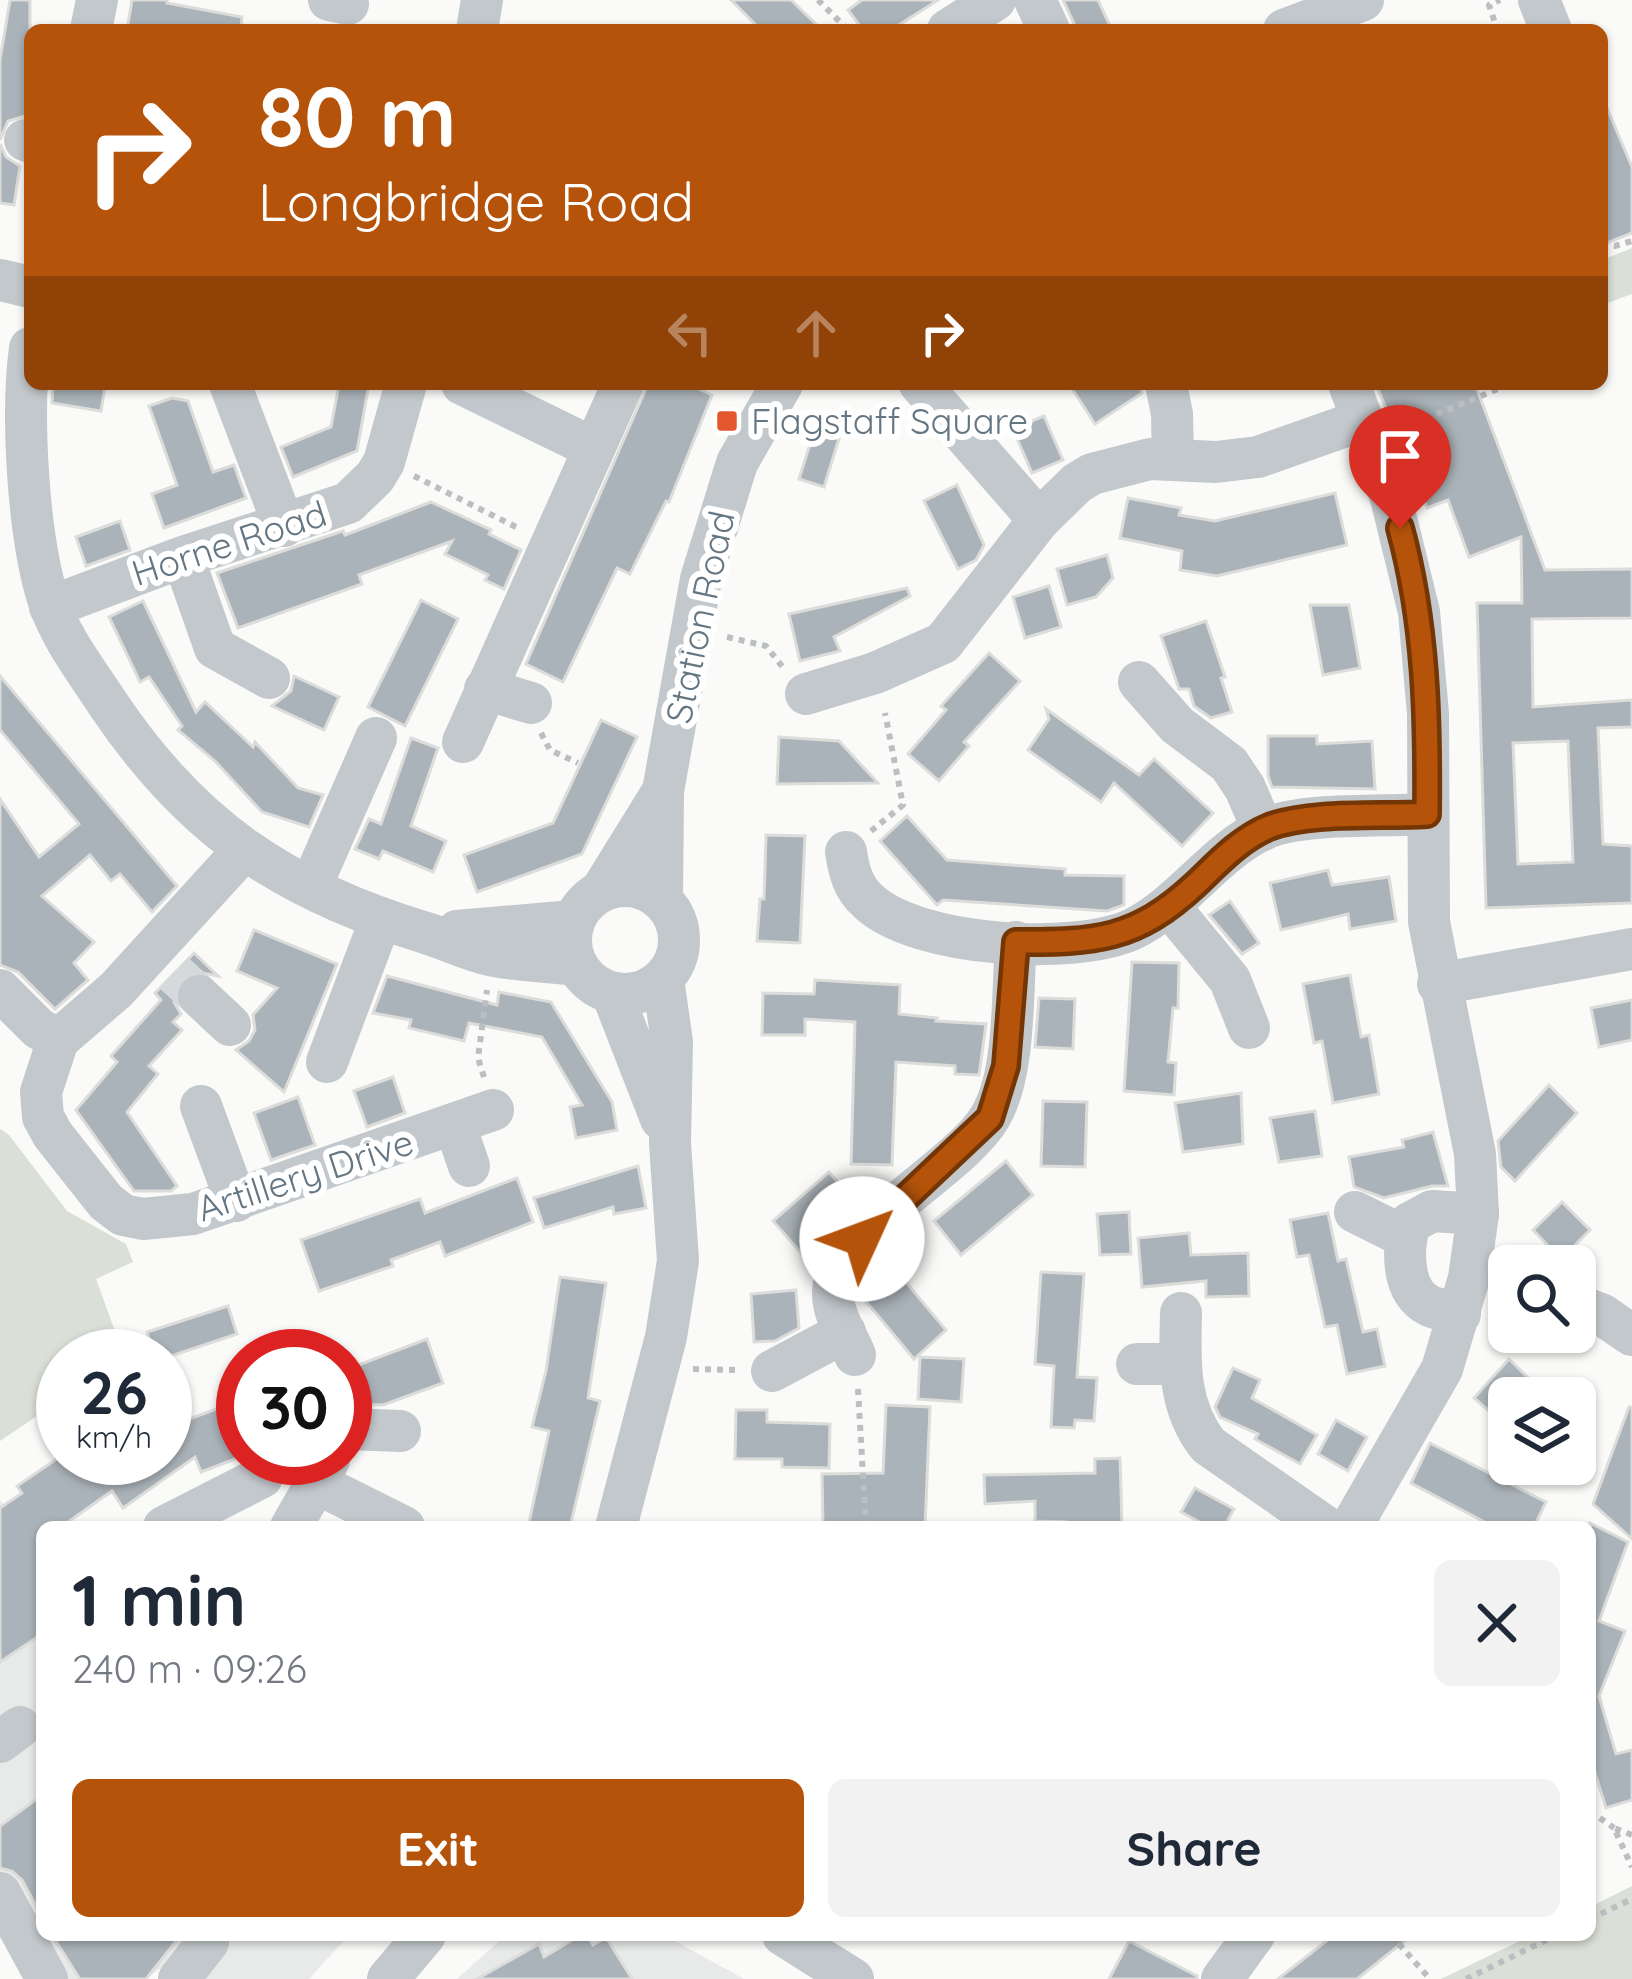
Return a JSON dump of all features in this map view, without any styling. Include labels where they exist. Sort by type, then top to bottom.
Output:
[{"type":"street","points":[[957,24],[995,0]]},
{"type":"street","points":[[1300,24],[1363,0]]},
{"type":"street","points":[[29,390],[28,449],[40,568],[50,607],[91,677],[154,766],[200,816],[243,851],[309,890],[380,921],[492,956],[577,964],[572,951],[587,906]]},
{"type":"street","points":[[232,390],[284,526]]},
{"type":"street","name":"Horne Road","points":[[50,607],[348,503],[384,462],[404,390]]},
{"type":"street","points":[[475,390],[593,448]]},
{"type":"street","points":[[463,742],[620,390]]},
{"type":"street","name":"Station Road","points":[[617,1521],[674,1297],[678,1231],[670,1143],[672,1042],[664,979],[679,948],[679,930],[662,900],[663,791],[701,579],[717,519],[737,463],[779,390]]},
{"type":"street","points":[[910,390],[1039,520]]},
{"type":"street","points":[[1167,390],[1173,459]]},
{"type":"street","points":[[806,694],[880,693],[943,644],[1039,520],[1092,474],[1130,461],[1258,458],[1361,415],[1408,559],[1419,612],[1428,714],[1429,922],[1475,1154],[1479,1293],[1442,1369],[1354,1521]]},
{"type":"street","points":[[183,557],[215,648],[269,678]]},
{"type":"street","points":[[1139,682],[1177,725],[1229,764],[1263,830]]},
{"type":"street","points":[[485,689],[531,703]]},
{"type":"street","points":[[319,868],[376,737]]},
{"type":"street","name":"Station Road","points":[[587,906],[663,791]]},
{"type":"street","points":[[846,853],[868,923],[1016,942],[1112,938],[1169,906],[1228,853],[1263,830],[1303,820],[1427,814]]},
{"type":"street","points":[[0,990],[38,1028],[58,1040],[116,990],[188,987],[243,851]]},
{"type":"street","points":[[425,933],[535,927],[627,885],[662,900]]},
{"type":"street","points":[[1169,906],[1230,980],[1249,1028]]},
{"type":"street","points":[[327,1062],[380,921]]},
{"type":"street","points":[[772,1371],[850,1344],[833,1301],[836,1271],[846,1256],[979,1132],[996,1104],[1006,1066],[1016,942]]},
{"type":"street","points":[[1438,984],[1632,949]]},
{"type":"street","name":"Station Road","points":[[577,964],[585,977],[612,993],[670,1143]]},
{"type":"street","points":[[612,993],[630,994],[664,979]]},
{"type":"street","name":"Artillery Drive","points":[[58,1040],[41,1092],[43,1117],[73,1166],[123,1215],[142,1219],[193,1214],[474,1117],[469,1166]]},
{"type":"street","points":[[201,1106],[236,1201]]},
{"type":"street","points":[[1478,1214],[1432,1211],[1410,1223],[1406,1238],[1407,1273],[1416,1296],[1428,1306],[1479,1293]]},
{"type":"street","points":[[1355,1212],[1406,1238]]},
{"type":"street","points":[[1181,1312],[1180,1364],[1187,1412],[1208,1445],[1317,1521]]},
{"type":"street","points":[[1596,1313],[1632,1335]]},
{"type":"street","points":[[1137,1364],[1180,1364]]},
{"type":"street","points":[[372,1430],[400,1431]]},
{"type":"street","points":[[181,1521],[247,1485]]},
{"type":"street","points":[[294,1521],[315,1485]]},
{"type":"street","points":[[344,1485],[395,1521]]},
{"type":"street","points":[[0,1893],[47,1979]]},
{"type":"street","points":[[388,1979],[420,1941]]},
{"type":"street","points":[[793,1941],[853,1979]]},
{"type":"street","points":[[1222,1979],[1250,1941]]},
{"type":"street","points":[[179,1979],[208,1942]]},
{"type":"path","points":[[818,0],[842,24]]},
{"type":"path","points":[[1495,24],[1489,5],[1500,0]]},
{"type":"path","points":[[1361,415],[1481,390]]},
{"type":"path","points":[[384,462],[554,546]]},
{"type":"path","points":[[723,636],[766,646],[806,694]]},
{"type":"path","points":[[846,853],[903,805],[880,693]]},
{"type":"path","points":[[531,703],[550,750],[578,763]]},
{"type":"path","points":[[474,1117],[488,986]]},
{"type":"path","points":[[850,1344],[865,1521]]},
{"type":"path","points":[[689,1369],[772,1371]]},
{"type":"path","points":[[1596,1815],[1632,1835]]},
{"type":"path","points":[[1614,1828],[1632,1867]]},
{"type":"path","points":[[1596,1916],[1632,1899]]},
{"type":"path","points":[[1396,1941],[1430,1979]]},
{"type":"path","points":[[1466,1979],[1545,1941]]},
{"type":"shaded area","points":[[1632,248],[1632,294],[1608,303],[1608,258]]},
{"type":"shaded area","points":[[0,1129],[67,1211],[126,1244],[133,1262],[96,1279],[114,1329],[36,1329],[36,1417],[0,1441]]},
{"type":"shaded area","points":[[0,1500],[36,1550],[36,1941],[344,1941],[309,1979],[159,1979],[193,1944],[146,1979],[36,1979],[0,1908]]},
{"type":"shaded area","points":[[1632,1886],[1632,1979],[1441,1979],[1520,1941],[1596,1941],[1596,1904]]},
{"type":"shaded area","points":[[499,1941],[675,1941],[744,1979],[457,1979]]},
{"type":"building","points":[[10,0],[30,0],[30,24],[24,24],[24,116],[8,121],[0,140],[0,60]]},
{"type":"building","points":[[132,0],[167,0],[242,17],[241,24],[128,24]]},
{"type":"building","points":[[731,0],[791,0],[816,24],[755,24]]},
{"type":"building","points":[[862,0],[938,0],[900,24],[858,24],[848,10]]},
{"type":"building","points":[[1063,0],[1098,0],[1109,24],[1074,24]]},
{"type":"building","points":[[1608,110],[1632,167],[1632,233],[1608,243]]},
{"type":"building","points":[[0,144],[6,157],[20,166],[14,205],[0,203]]},
{"type":"building","points":[[53,390],[104,390],[101,411],[52,403]]},
{"type":"building","points":[[338,390],[368,390],[357,451],[293,477],[281,447],[331,427]]},
{"type":"building","points":[[645,390],[701,390],[712,395],[669,502],[630,574],[617,568],[563,682],[526,664]]},
{"type":"building","points":[[1073,390],[1142,390],[1142,393],[1095,424]]},
{"type":"building","points":[[1378,390],[1477,390],[1545,570],[1632,569],[1632,618],[1532,619],[1533,707],[1632,700],[1632,727],[1598,728],[1603,844],[1632,846],[1632,903],[1486,908],[1477,603],[1522,603],[1521,537],[1469,557],[1448,500],[1427,508]],"holes":[[[1568,741],[1573,862],[1518,864],[1513,743]]]},
{"type":"building","points":[[172,398],[188,401],[213,472],[234,465],[246,498],[164,528],[152,494],[177,485],[149,406]]},
{"type":"building","points":[[1044,416],[1063,460],[1032,473],[1013,429]]},
{"type":"building","points":[[815,428],[840,435],[824,487],[799,479]]},
{"type":"building","points":[[957,485],[984,545],[976,560],[958,569],[924,501]]},
{"type":"building","points":[[1335,493],[1347,545],[1217,576],[1180,570],[1182,551],[1120,538],[1128,498],[1181,508],[1179,515],[1215,521]]},
{"type":"building","points":[[431,502],[521,550],[504,589],[485,580],[488,575],[445,554],[452,541],[359,575],[362,584],[238,628],[217,573],[343,531],[345,535]]},
{"type":"building","points":[[120,521],[130,550],[86,566],[76,537]]},
{"type":"building","points":[[1107,555],[1113,578],[1096,597],[1067,605],[1057,569]]},
{"type":"building","points":[[1049,586],[1061,627],[1025,638],[1013,597]]},
{"type":"building","points":[[907,588],[910,596],[834,637],[840,651],[800,661],[789,614]]},
{"type":"building","points":[[421,600],[458,619],[405,726],[368,707]]},
{"type":"building","points":[[143,601],[196,712],[205,702],[253,747],[255,742],[298,788],[323,795],[309,827],[262,812],[215,761],[178,730],[182,726],[149,677],[140,682],[109,617]]},
{"type":"building","points":[[1310,605],[1349,605],[1360,668],[1323,675]]},
{"type":"building","points":[[1206,621],[1232,712],[1211,718],[1194,706],[1189,689],[1179,689],[1161,636]]},
{"type":"building","points":[[989,653],[1020,681],[964,742],[969,746],[939,781],[908,754],[946,710],[941,706]]},
{"type":"building","points":[[0,676],[177,886],[152,912],[120,874],[111,881],[90,855],[42,896],[94,942],[74,963],[88,980],[55,1009],[18,972],[0,965],[0,799],[39,857],[79,824],[0,730]]},
{"type":"building","points":[[294,676],[339,697],[324,730],[272,706],[291,691]]},
{"type":"building","points":[[1046,709],[1139,775],[1154,759],[1213,813],[1182,846],[1114,783],[1101,802],[1028,750],[1049,719]]},
{"type":"building","points":[[601,720],[637,737],[582,854],[477,892],[464,855],[553,823]]},
{"type":"building","points":[[1268,736],[1317,736],[1317,744],[1372,741],[1375,789],[1272,787]]},
{"type":"building","points":[[779,737],[839,741],[878,783],[777,784]]},
{"type":"building","points":[[411,738],[438,748],[411,826],[446,841],[433,872],[383,851],[379,859],[355,849],[369,819],[381,824]]},
{"type":"building","points":[[907,816],[947,860],[1065,869],[1065,875],[1124,876],[1124,905],[1107,911],[943,900],[937,905],[880,841]]},
{"type":"building","points":[[766,835],[805,836],[800,943],[757,941]]},
{"type":"building","points":[[1328,870],[1332,885],[1389,877],[1396,921],[1350,929],[1348,914],[1281,930],[1270,883]]},
{"type":"building","points":[[1230,901],[1259,943],[1242,954],[1209,915]]},
{"type":"building","points":[[254,930],[337,964],[284,1092],[236,1050],[249,1041],[255,1030],[253,1015],[277,988],[237,971]]},
{"type":"building","points":[[194,953],[218,976],[193,971],[180,980],[174,1002],[181,1014],[173,1022],[182,1030],[149,1066],[158,1074],[127,1112],[177,1186],[171,1191],[134,1191],[76,1110],[117,1062],[111,1056],[161,1000],[155,993]]},
{"type":"building","points":[[1132,962],[1179,963],[1178,1008],[1173,1008],[1168,1062],[1176,1063],[1174,1095],[1124,1091]]},
{"type":"building","points":[[1350,975],[1361,1037],[1369,1035],[1379,1094],[1333,1103],[1322,1041],[1314,1043],[1303,984]]},
{"type":"building","points":[[387,976],[497,1005],[499,992],[551,1002],[612,1102],[617,1130],[576,1138],[570,1107],[582,1105],[542,1037],[469,1023],[464,1041],[409,1028],[411,1020],[373,1013]]},
{"type":"building","points":[[815,980],[900,985],[899,1014],[986,1024],[979,1075],[955,1074],[955,1066],[896,1062],[892,1165],[851,1164],[855,1022],[805,1019],[805,1035],[762,1035],[763,993],[814,994]]},
{"type":"building","points":[[1039,998],[1075,999],[1073,1049],[1035,1047]]},
{"type":"building","points":[[1632,1000],[1632,1040],[1599,1047],[1591,1008]]},
{"type":"building","points":[[393,1077],[405,1113],[367,1127],[354,1091]]},
{"type":"building","points":[[1549,1085],[1577,1113],[1515,1181],[1501,1167],[1498,1141]]},
{"type":"building","points":[[1241,1093],[1243,1144],[1183,1152],[1175,1103]]},
{"type":"building","points":[[298,1097],[315,1145],[271,1160],[254,1113]]},
{"type":"building","points":[[1043,1101],[1087,1102],[1085,1167],[1041,1166]]},
{"type":"building","points":[[1315,1111],[1322,1156],[1279,1162],[1270,1118]]},
{"type":"building","points":[[1433,1132],[1448,1186],[1384,1198],[1354,1187],[1349,1157],[1404,1147],[1402,1140]]},
{"type":"building","points":[[1006,1161],[1033,1195],[961,1255],[934,1221]]},
{"type":"building","points":[[638,1166],[646,1208],[614,1214],[613,1207],[544,1228],[534,1198]]},
{"type":"building","points":[[829,1172],[858,1205],[803,1255],[773,1221]]},
{"type":"building","points":[[517,1178],[533,1222],[445,1256],[440,1242],[391,1260],[393,1266],[319,1291],[301,1240],[420,1199],[425,1213]]},
{"type":"building","points":[[1562,1202],[1590,1230],[1575,1245],[1547,1245],[1533,1230]]},
{"type":"building","points":[[1129,1212],[1131,1254],[1100,1255],[1097,1214]]},
{"type":"building","points":[[1328,1213],[1338,1261],[1346,1259],[1363,1332],[1377,1329],[1385,1366],[1347,1374],[1337,1325],[1325,1327],[1309,1255],[1297,1257],[1290,1220]]},
{"type":"building","points":[[1189,1233],[1191,1255],[1248,1253],[1249,1296],[1206,1297],[1206,1281],[1142,1287],[1138,1238]]},
{"type":"building","points":[[885,1257],[946,1330],[914,1359],[859,1293],[865,1276]]},
{"type":"building","points":[[1041,1272],[1084,1274],[1077,1377],[1097,1378],[1094,1421],[1075,1420],[1074,1428],[1051,1427],[1054,1366],[1035,1364]]},
{"type":"building","points":[[560,1277],[606,1283],[588,1398],[600,1401],[571,1521],[529,1521],[549,1431],[532,1427]]},
{"type":"building","points":[[796,1290],[799,1328],[775,1341],[754,1342],[751,1294]]},
{"type":"building","points":[[228,1306],[235,1329],[216,1329],[216,1341],[192,1349],[192,1329],[156,1329]]},
{"type":"building","points":[[427,1339],[443,1383],[372,1405],[372,1360]]},
{"type":"building","points":[[920,1357],[964,1359],[961,1402],[918,1399]]},
{"type":"building","points":[[1509,1359],[1527,1377],[1493,1377]]},
{"type":"building","points":[[1233,1368],[1260,1380],[1252,1398],[1317,1435],[1300,1464],[1255,1439],[1258,1434],[1220,1417],[1215,1407]]},
{"type":"building","points":[[1488,1382],[1488,1410],[1474,1398]]},
{"type":"building","points":[[886,1405],[930,1407],[925,1521],[823,1521],[822,1474],[883,1473]]},
{"type":"building","points":[[1632,1407],[1632,1539],[1593,1504]]},
{"type":"building","points":[[216,1409],[216,1466],[201,1472],[195,1457],[192,1459],[192,1418]]},
{"type":"building","points":[[736,1410],[767,1410],[767,1422],[830,1424],[829,1468],[782,1467],[782,1459],[735,1459]]},
{"type":"building","points":[[1336,1420],[1367,1437],[1348,1471],[1318,1454]]},
{"type":"building","points":[[1430,1443],[1488,1472],[1488,1485],[1513,1485],[1546,1502],[1537,1521],[1483,1521],[1411,1483]]},
{"type":"building","points":[[1120,1458],[1122,1521],[1035,1521],[1035,1501],[985,1504],[984,1475],[1095,1473],[1095,1459]]},
{"type":"building","points":[[36,1473],[36,1485],[155,1485],[123,1508],[112,1491],[70,1521],[36,1521],[36,1638],[0,1662],[0,1508],[22,1493],[17,1486]]},
{"type":"building","points":[[1195,1488],[1234,1509],[1227,1521],[1198,1521],[1181,1512]]},
{"type":"building","points":[[1596,1526],[1628,1542],[1599,1621],[1625,1631],[1599,1696],[1616,1754],[1632,1750],[1632,1800],[1606,1808],[1596,1776]]},
{"type":"building","points":[[36,1799],[36,1906],[22,1880],[0,1868],[0,1826]]},
{"type":"building","points":[[56,1941],[176,1941],[146,1979],[80,1979]]},
{"type":"building","points":[[570,1941],[593,1945],[608,1941],[632,1979],[477,1979],[539,1944],[544,1957]]},
{"type":"building","points":[[1129,1941],[1197,1976],[1197,1979],[1109,1979]]},
{"type":"building","points":[[1326,1941],[1404,1941],[1357,1979],[1278,1979]]},
{"type":"tunnel","points":[[174,973],[199,996]]},
{"type":"place","name":"Flagstaff Square","points":[[727,421]]},
{"type":"route","points":[[862,1239],[990,1118],[1006,1066],[1016,942],[1112,938],[1149,920],[1182,896],[1242,842],[1285,822],[1427,814],[1425,661],[1400,528]]}]
